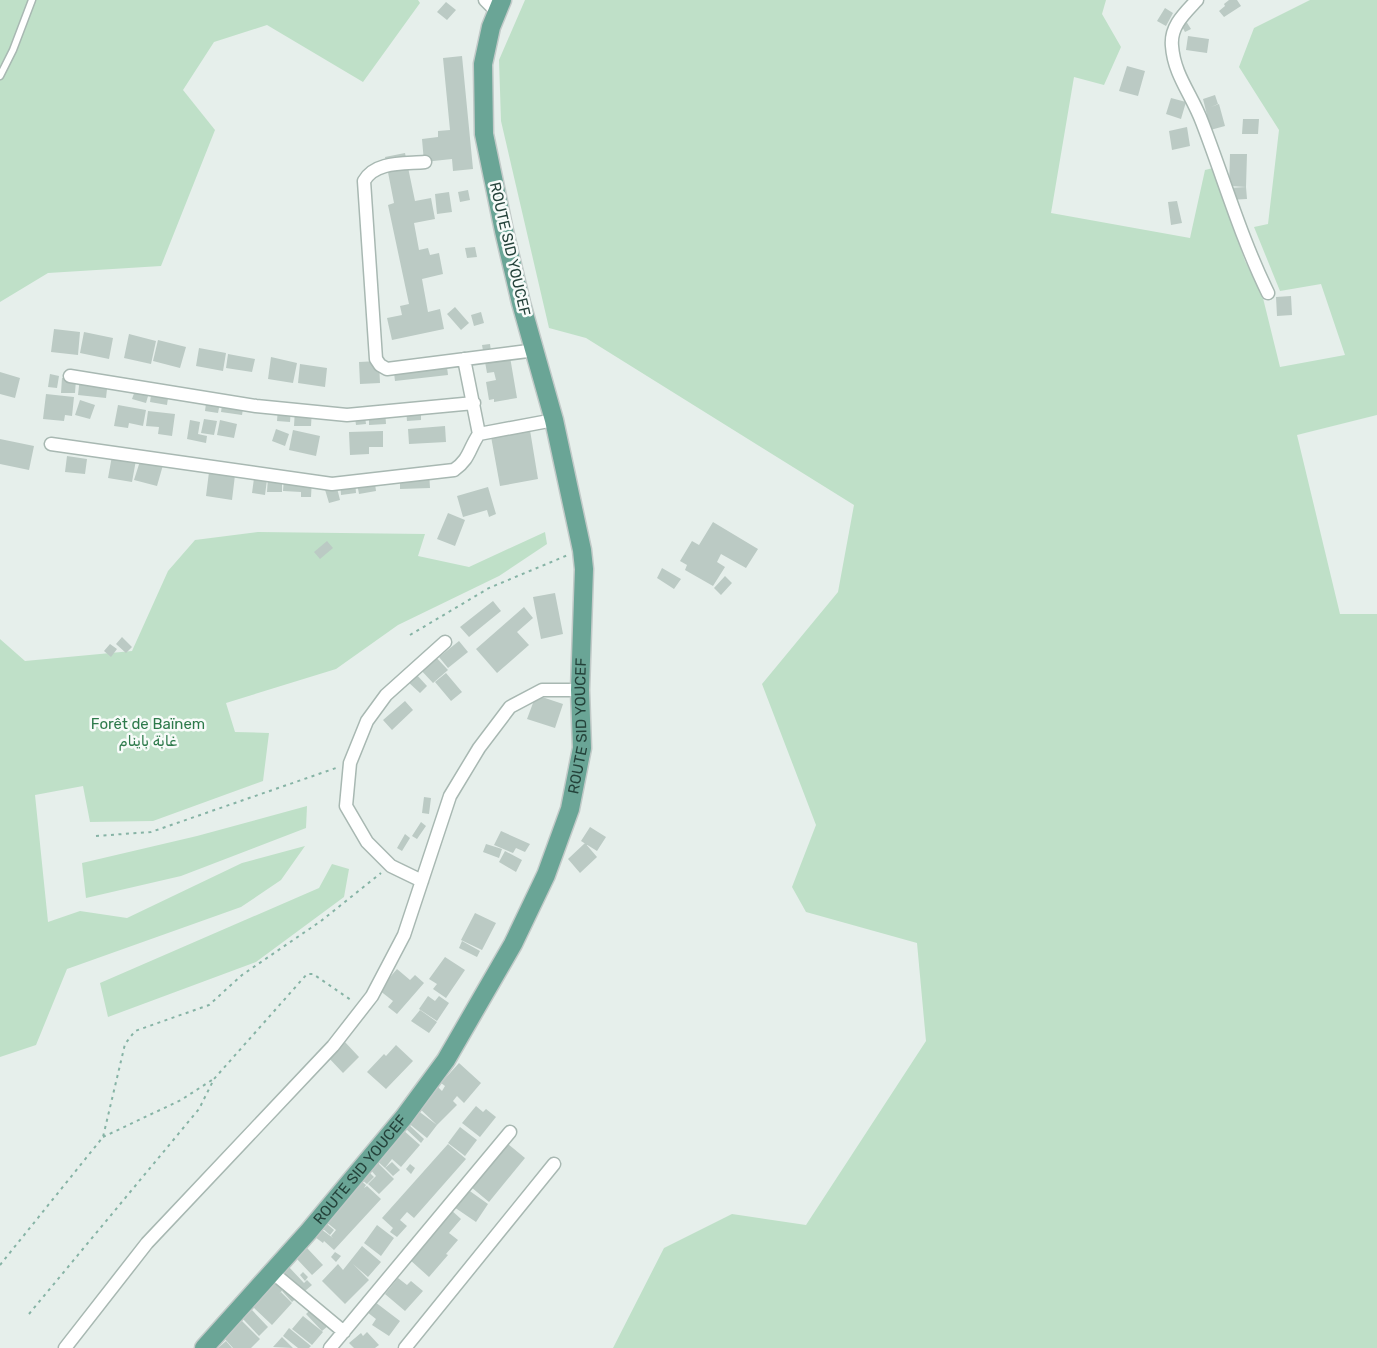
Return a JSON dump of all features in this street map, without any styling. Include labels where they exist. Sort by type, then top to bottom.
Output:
[{"type":"main road","name":"ROUTE SID YOUCEF","points":[[204,1348],[309,1231],[404,1117],[439,1069],[513,944],[546,875],[570,809],[582,748],[580,690],[584,569],[554,420],[521,303],[484,134],[483,64],[495,4]]},
{"type":"street","points":[[1197,0],[1177,21],[1171,44],[1177,74],[1201,119],[1251,259],[1268,293]]},
{"type":"street","points":[[425,162],[378,168],[368,174],[364,181],[376,359],[387,369],[536,350]]},
{"type":"street","points":[[51,444],[332,484],[454,470],[462,465],[471,453],[479,434],[464,359]]},
{"type":"street","points":[[70,376],[256,406],[347,415],[474,403]]},
{"type":"street","points":[[479,434],[554,420]]},
{"type":"street","points":[[422,881],[391,866],[367,842],[346,806],[351,763],[367,721],[386,695],[445,642]]},
{"type":"street","points":[[65,1348],[147,1243],[333,1046],[372,996],[404,935],[450,796],[479,748],[510,707],[542,690],[580,690]]},
{"type":"street","points":[[330,1348],[510,1132]]},
{"type":"street","points":[[405,1348],[554,1164]]},
{"type":"street","points":[[272,1272],[344,1332]]},
{"type":"lane","points":[[0,75],[13,50],[32,0]]},
{"type":"path","points":[[410,635],[489,588],[582,550]]},
{"type":"path","points":[[96,836],[151,832],[351,763]]},
{"type":"path","points":[[0,1265],[103,1137],[125,1044],[135,1031],[209,1005],[242,975],[321,921],[391,866]]},
{"type":"path","points":[[29,1314],[199,1109],[214,1079],[307,974],[313,974],[363,1008]]},
{"type":"path","points":[[103,1137],[182,1100],[214,1079]]},
{"type":"green space","points":[[0,0],[418,0],[420,3],[363,82],[267,25],[214,42],[183,90],[215,130],[161,266],[48,273],[0,302]]},
{"type":"green space","points":[[525,0],[1106,0],[1102,14],[1121,47],[1104,85],[1074,77],[1051,213],[1190,238],[1205,170],[1213,168],[1245,261],[1262,294],[1280,367],[1345,355],[1321,284],[1280,291],[1254,227],[1268,224],[1279,130],[1239,67],[1254,28],[1310,0],[1377,0],[1377,415],[1297,435],[1340,614],[1377,614],[1377,1348],[613,1348],[664,1248],[732,1214],[806,1225],[926,1041],[917,943],[806,912],[792,887],[816,825],[762,684],[838,592],[854,505],[586,338],[549,328],[501,121],[499,60]]},
{"type":"green space","name":"Forêt de Baïnem غابة باينام","points":[[258,532],[425,534],[418,556],[469,567],[545,532],[547,544],[499,576],[398,625],[336,669],[226,703],[235,732],[269,733],[263,781],[153,821],[90,822],[83,786],[35,795],[48,922],[80,911],[127,918],[242,863],[305,846],[281,880],[241,907],[67,969],[36,1045],[0,1057],[0,639],[25,661],[132,651],[168,571],[195,540]]},
{"type":"green space","points":[[307,806],[306,828],[181,876],[86,898],[82,863],[197,836]]},
{"type":"green space","points":[[332,864],[349,869],[344,897],[256,962],[108,1017],[100,983],[319,888]]},
{"type":"building","points":[[1229,0],[1237,0],[1241,6],[1224,17],[1219,11]]},
{"type":"building","points":[[446,2],[456,10],[447,20],[437,12]]},
{"type":"building","points":[[1165,8],[1173,13],[1166,26],[1157,21]]},
{"type":"building","points":[[1184,18],[1191,29],[1185,32],[1179,21]]},
{"type":"building","points":[[1188,36],[1209,39],[1207,53],[1186,50]]},
{"type":"building","points":[[462,56],[473,169],[453,171],[452,159],[424,162],[422,139],[438,137],[438,131],[450,130],[443,58]]},
{"type":"building","points":[[1127,66],[1145,71],[1138,96],[1119,91]]},
{"type":"building","points":[[1215,95],[1218,104],[1211,107],[1219,104],[1225,126],[1203,132],[1199,117],[1207,115],[1203,99]]},
{"type":"building","points":[[1171,98],[1186,102],[1181,119],[1166,114]]},
{"type":"building","points":[[1243,119],[1259,119],[1258,134],[1242,134]]},
{"type":"building","points":[[1187,127],[1190,146],[1172,150],[1169,131]]},
{"type":"building","points":[[405,153],[415,201],[431,198],[435,219],[414,223],[419,250],[428,248],[430,255],[439,253],[443,274],[422,279],[428,312],[440,309],[444,329],[392,340],[387,318],[402,315],[400,306],[409,304],[388,205],[394,203],[385,157]]},
{"type":"building","points":[[1230,154],[1247,154],[1246,187],[1229,186]]},
{"type":"building","points":[[1246,187],[1247,199],[1228,200],[1228,188]]},
{"type":"building","points":[[468,190],[470,200],[460,202],[458,192]]},
{"type":"building","points":[[449,192],[452,212],[437,214],[435,194]]},
{"type":"building","points":[[1177,201],[1182,223],[1171,225],[1168,202]]},
{"type":"building","points":[[475,247],[477,257],[467,258],[465,248]]},
{"type":"building","points":[[1291,296],[1292,315],[1277,316],[1276,297]]},
{"type":"building","points":[[455,307],[469,323],[461,330],[447,314]]},
{"type":"building","points":[[481,312],[484,323],[474,326],[471,315]]},
{"type":"building","points":[[54,329],[80,332],[78,355],[51,352]]},
{"type":"building","points":[[84,332],[113,338],[109,359],[80,353]]},
{"type":"building","points":[[129,334],[156,341],[151,364],[124,358]]},
{"type":"building","points":[[158,340],[186,347],[180,368],[153,361]]},
{"type":"building","points":[[490,344],[491,351],[510,357],[517,398],[494,402],[494,399],[489,400],[486,382],[496,380],[494,372],[487,373],[482,345]]},
{"type":"building","points":[[199,348],[226,353],[223,371],[196,366]]},
{"type":"building","points":[[228,354],[255,359],[252,372],[226,368]]},
{"type":"building","points":[[271,357],[297,363],[293,383],[268,379]]},
{"type":"building","points":[[446,359],[448,375],[395,381],[393,364]]},
{"type":"building","points":[[379,361],[380,383],[360,384],[359,362]]},
{"type":"building","points":[[300,364],[327,368],[325,387],[298,383]]},
{"type":"building","points":[[0,372],[20,378],[15,398],[0,394]]},
{"type":"building","points":[[50,374],[59,376],[57,388],[48,387]]},
{"type":"building","points":[[80,377],[108,380],[106,398],[78,395]]},
{"type":"building","points":[[62,378],[76,379],[75,393],[61,393]]},
{"type":"building","points":[[137,385],[150,389],[146,403],[132,399]]},
{"type":"building","points":[[152,388],[169,391],[167,405],[150,402]]},
{"type":"building","points":[[46,394],[74,397],[72,416],[65,415],[64,421],[43,419]]},
{"type":"building","points":[[207,396],[221,398],[218,413],[205,411]]},
{"type":"building","points":[[223,399],[244,402],[242,415],[221,412]]},
{"type":"building","points":[[80,400],[95,405],[90,419],[75,415]]},
{"type":"building","points":[[118,405],[146,410],[143,426],[129,423],[128,428],[114,426]]},
{"type":"building","points":[[278,408],[291,409],[290,422],[277,421]]},
{"type":"building","points":[[406,408],[421,408],[421,420],[407,421]]},
{"type":"building","points":[[295,409],[312,410],[311,426],[294,426]]},
{"type":"building","points":[[364,409],[366,424],[356,425],[354,410]]},
{"type":"building","points":[[385,409],[386,424],[369,425],[369,410]]},
{"type":"building","points":[[148,411],[175,414],[172,436],[158,434],[159,427],[146,426]]},
{"type":"building","points":[[204,419],[217,421],[214,435],[201,433]]},
{"type":"building","points":[[190,420],[200,422],[198,434],[207,436],[206,443],[187,439]]},
{"type":"building","points":[[220,420],[237,424],[234,438],[217,435]]},
{"type":"building","points":[[529,424],[538,479],[500,486],[490,431]]},
{"type":"building","points":[[445,426],[446,442],[409,444],[408,429]]},
{"type":"building","points":[[276,429],[289,434],[285,446],[272,441]]},
{"type":"building","points":[[293,430],[320,436],[316,456],[289,450]]},
{"type":"building","points":[[383,431],[383,447],[369,447],[369,454],[350,455],[349,432]]},
{"type":"building","points":[[0,439],[34,446],[29,470],[0,464]]},
{"type":"building","points":[[67,456],[87,459],[85,474],[65,472]]},
{"type":"building","points":[[112,456],[136,460],[132,482],[108,478]]},
{"type":"building","points":[[141,458],[163,465],[157,486],[134,480]]},
{"type":"building","points":[[255,471],[268,472],[265,495],[252,493]]},
{"type":"building","points":[[429,471],[430,488],[400,489],[400,473]]},
{"type":"building","points":[[209,472],[235,475],[232,500],[206,496]]},
{"type":"building","points":[[374,476],[376,491],[359,494],[356,478]]},
{"type":"building","points":[[268,477],[282,477],[282,492],[267,492]]},
{"type":"building","points":[[284,478],[312,479],[311,497],[301,497],[301,492],[283,491]]},
{"type":"building","points":[[355,479],[356,493],[341,495],[340,481]]},
{"type":"building","points":[[335,480],[340,500],[329,503],[323,483]]},
{"type":"building","points":[[488,487],[496,514],[489,517],[487,510],[463,517],[457,496]]},
{"type":"building","points":[[448,513],[465,520],[455,546],[437,539]]},
{"type":"building","points":[[713,522],[758,549],[746,568],[721,554],[717,562],[725,567],[713,586],[685,570],[687,565],[680,561],[692,541],[699,545]]},
{"type":"building","points":[[327,541],[333,548],[320,559],[314,552]]},
{"type":"building","points":[[662,568],[681,579],[674,589],[657,578]]},
{"type":"building","points":[[725,576],[732,583],[721,595],[714,588]]},
{"type":"building","points":[[555,593],[563,634],[541,639],[533,597]]},
{"type":"building","points":[[493,601],[501,611],[469,637],[460,627]]},
{"type":"building","points":[[524,607],[533,618],[517,632],[529,645],[497,673],[476,649]]},
{"type":"building","points":[[122,637],[132,647],[126,653],[116,644]]},
{"type":"building","points":[[459,641],[468,652],[448,668],[439,657]]},
{"type":"building","points":[[110,644],[117,649],[111,657],[104,651]]},
{"type":"building","points":[[433,654],[448,670],[433,683],[419,668]]},
{"type":"building","points":[[415,673],[427,686],[420,693],[407,681]]},
{"type":"building","points":[[446,673],[462,692],[451,701],[435,682]]},
{"type":"building","points":[[536,695],[563,704],[555,728],[527,719]]},
{"type":"building","points":[[405,701],[413,710],[392,730],[383,720]]},
{"type":"building","points":[[424,797],[431,798],[429,814],[422,813]]},
{"type":"building","points":[[421,822],[426,826],[417,839],[412,836]]},
{"type":"building","points":[[590,827],[606,837],[597,851],[581,841]]},
{"type":"building","points":[[501,831],[530,844],[525,852],[516,848],[513,853],[494,845]]},
{"type":"building","points":[[405,834],[410,838],[402,851],[397,848]]},
{"type":"building","points":[[585,843],[597,857],[580,873],[568,859]]},
{"type":"building","points":[[486,844],[502,849],[499,858],[483,852]]},
{"type":"building","points":[[505,851],[522,860],[516,872],[499,862]]},
{"type":"building","points":[[475,913],[496,923],[482,950],[461,940]]},
{"type":"building","points":[[462,941],[480,951],[477,957],[459,948]]},
{"type":"building","points":[[445,957],[465,970],[446,998],[433,989],[437,984],[429,979]]},
{"type":"building","points":[[397,969],[410,980],[415,975],[424,983],[397,1014],[388,1007],[393,1001],[379,990]]},
{"type":"building","points":[[428,996],[435,1001],[439,996],[449,1003],[437,1021],[419,1009]]},
{"type":"building","points":[[420,1010],[437,1022],[429,1033],[411,1021]]},
{"type":"building","points":[[344,1041],[359,1057],[343,1073],[327,1056]]},
{"type":"building","points":[[396,1045],[413,1061],[386,1089],[367,1072]]},
{"type":"building","points":[[459,1063],[481,1083],[464,1103],[457,1096],[453,1101],[457,1105],[437,1125],[418,1107],[437,1086],[442,1091],[445,1086],[441,1083]]},
{"type":"building","points":[[476,1106],[483,1112],[486,1109],[496,1117],[480,1137],[462,1123]]},
{"type":"building","points":[[417,1110],[437,1125],[427,1138],[407,1122]]},
{"type":"building","points":[[407,1123],[424,1139],[421,1143],[404,1127]]},
{"type":"building","points":[[460,1127],[477,1140],[465,1156],[448,1143]]},
{"type":"building","points":[[402,1129],[420,1145],[401,1167],[392,1159],[385,1168],[376,1160]]},
{"type":"building","points":[[502,1139],[525,1158],[489,1202],[465,1182]]},
{"type":"building","points":[[448,1144],[466,1159],[414,1218],[407,1212],[400,1220],[407,1226],[397,1237],[390,1232],[393,1228],[382,1218]]},
{"type":"building","points":[[376,1161],[394,1179],[379,1194],[368,1184],[376,1176],[369,1168]]},
{"type":"building","points":[[392,1162],[400,1170],[393,1176],[385,1168]]},
{"type":"building","points":[[410,1164],[415,1168],[411,1174],[406,1169]]},
{"type":"building","points":[[368,1171],[374,1177],[367,1184],[361,1179]]},
{"type":"building","points":[[361,1181],[366,1185],[364,1188],[367,1186],[381,1199],[334,1250],[315,1237],[321,1229],[333,1238],[331,1236],[336,1230],[325,1221]]},
{"type":"building","points":[[467,1189],[488,1204],[476,1222],[454,1207]]},
{"type":"building","points":[[450,1209],[461,1219],[449,1233],[458,1240],[429,1277],[409,1259]]},
{"type":"building","points":[[326,1223],[334,1230],[330,1235],[322,1228]]},
{"type":"building","points":[[377,1225],[394,1238],[381,1256],[364,1243]]},
{"type":"building","points":[[362,1246],[381,1262],[368,1277],[353,1264],[369,1280],[345,1304],[322,1281],[338,1264],[343,1270]]},
{"type":"building","points":[[307,1248],[323,1265],[312,1275],[296,1258]]},
{"type":"building","points":[[335,1252],[341,1256],[336,1262],[331,1257]]},
{"type":"building","points":[[288,1266],[304,1283],[307,1280],[312,1285],[292,1302],[282,1291],[292,1282],[282,1271]]},
{"type":"building","points":[[303,1272],[308,1277],[305,1281],[300,1275]]},
{"type":"building","points":[[280,1277],[288,1284],[279,1294],[281,1292],[292,1303],[272,1325],[253,1307]]},
{"type":"building","points":[[398,1278],[407,1285],[411,1281],[423,1291],[405,1311],[385,1294]]},
{"type":"building","points":[[319,1302],[335,1320],[322,1331],[306,1314]]},
{"type":"building","points":[[375,1302],[400,1321],[389,1336],[372,1325],[376,1319],[367,1312]]},
{"type":"building","points":[[252,1310],[268,1327],[259,1336],[243,1319]]},
{"type":"building","points":[[303,1316],[323,1332],[312,1345],[292,1329]]},
{"type":"building","points":[[242,1321],[260,1339],[251,1348],[233,1348],[224,1338]]},
{"type":"building","points":[[289,1328],[311,1346],[298,1348],[283,1336]]},
{"type":"building","points":[[367,1332],[379,1345],[375,1348],[354,1348],[349,1343],[361,1333],[363,1336]]},
{"type":"building","points":[[282,1337],[293,1348],[273,1347]]},
{"type":"building","points":[[226,1341],[232,1348],[218,1348]]}]
